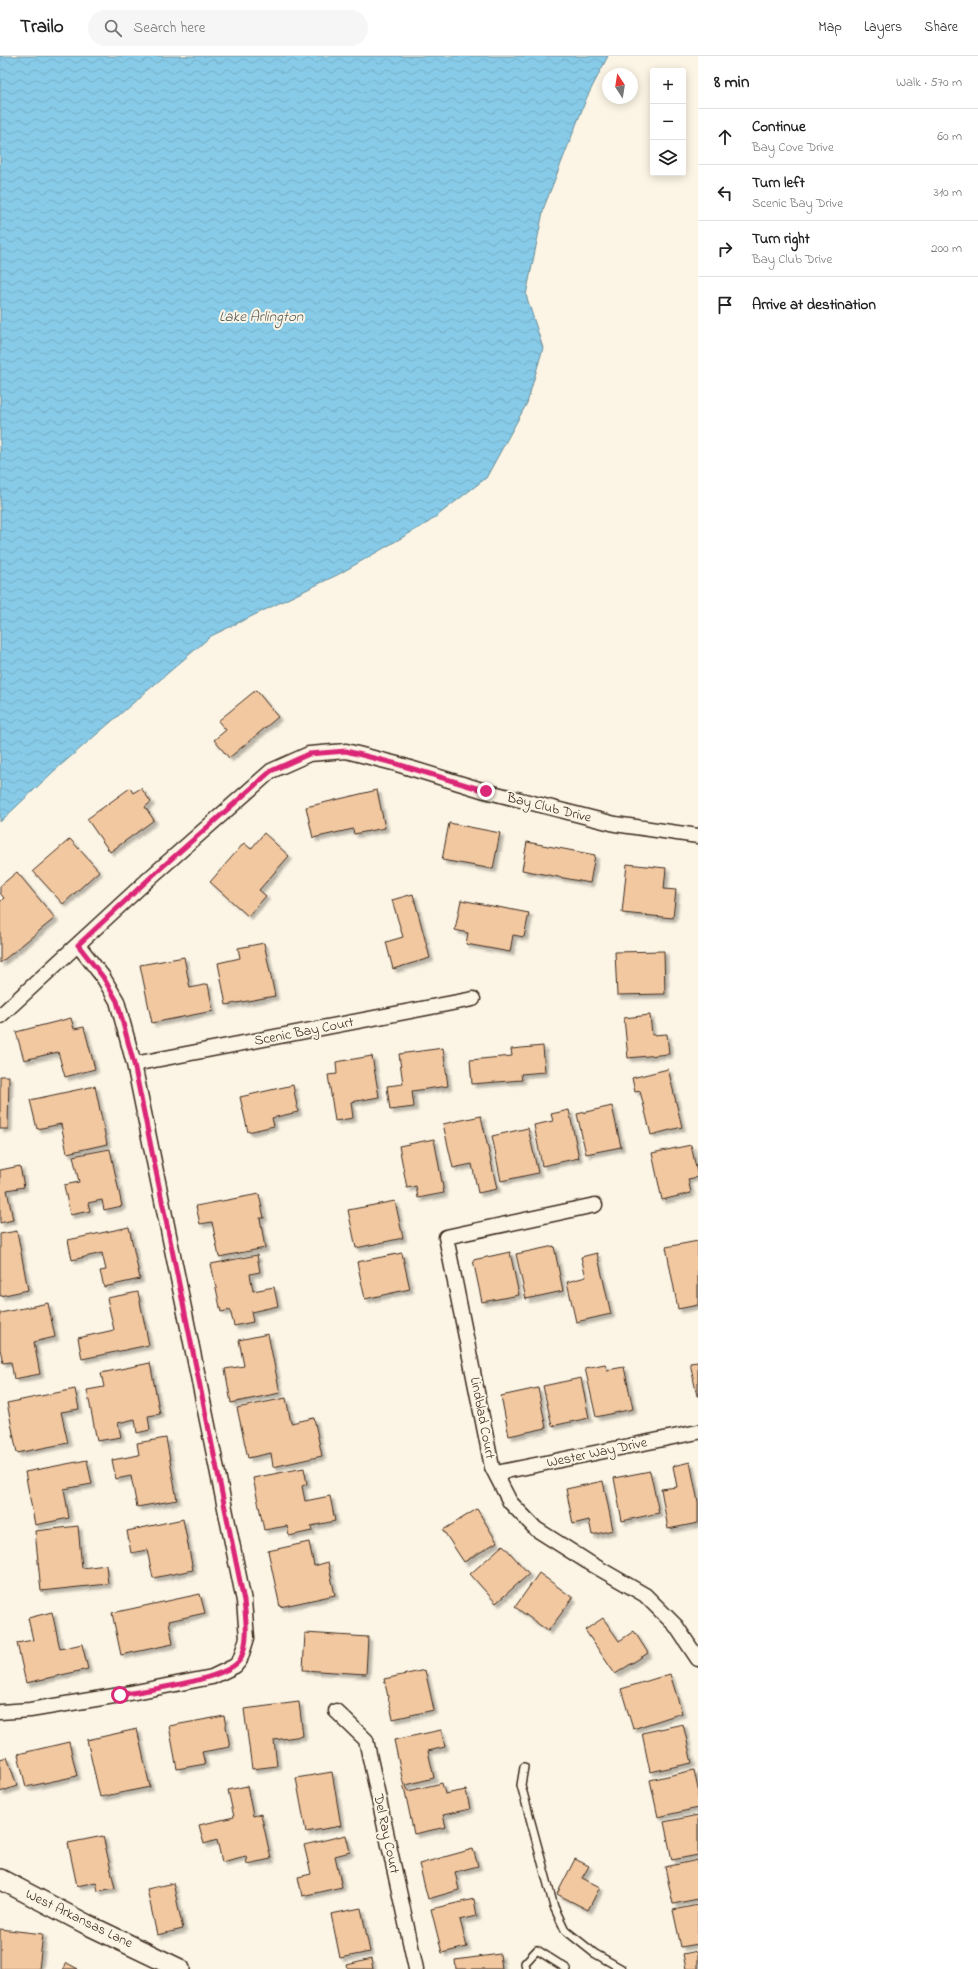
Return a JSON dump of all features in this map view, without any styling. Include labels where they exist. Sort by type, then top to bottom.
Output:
[{"type":"street","name":"Bay Club Drive","points":[[0,1016],[152,876],[271,771],[309,754],[346,751],[397,764],[486,791],[615,824],[698,836]]},
{"type":"street","points":[[0,1712],[30,1710],[120,1695],[212,1677],[235,1666],[240,1660],[247,1638],[244,1601],[134,1064],[117,1001],[103,977],[78,945]]},
{"type":"street","name":"Scenic Bay Court","points":[[134,1064],[473,999]]},
{"type":"street","name":"Lindblad Court","points":[[595,1204],[446,1237],[492,1467],[510,1502],[536,1529],[588,1562],[645,1595],[676,1626],[698,1659]]},
{"type":"street","name":"Wester Way Drive","points":[[496,1473],[698,1432]]},
{"type":"street","name":"Del Ray Court","points":[[336,1711],[366,1740],[416,1969]]},
{"type":"street","name":"West Arkansas Lane","points":[[0,1879],[86,1924],[180,1969]]},
{"type":"street","points":[[138,1948],[156,1969]]},
{"type":"lane","points":[[524,1767],[521,1785],[557,1913],[565,1930],[594,1953],[622,1969]]},
{"type":"lane","points":[[526,1969],[525,1963],[537,1950],[567,1969]]},
{"type":"water","name":"Lake Arlington","points":[[0,56],[608,56],[587,97],[544,207],[526,295],[543,348],[527,403],[486,478],[429,522],[339,574],[211,636],[54,771],[0,822]]},
{"type":"building","points":[[256,690],[278,717],[229,758],[214,740],[226,730],[218,721]]},
{"type":"building","points":[[130,788],[133,793],[141,788],[151,802],[145,807],[154,820],[110,852],[87,819]]},
{"type":"building","points":[[377,790],[385,828],[354,834],[353,829],[313,838],[306,807]]},
{"type":"building","points":[[449,823],[500,833],[493,869],[442,860]]},
{"type":"building","points":[[264,833],[289,856],[259,890],[266,896],[248,916],[210,882],[244,843],[251,849]]},
{"type":"building","points":[[70,839],[99,871],[63,904],[33,871]]},
{"type":"building","points":[[527,842],[595,855],[590,883],[522,870]]},
{"type":"building","points":[[627,864],[666,868],[664,889],[676,890],[673,918],[622,913]]},
{"type":"building","points":[[17,872],[55,918],[0,963],[0,902],[4,898],[0,893],[0,886]]},
{"type":"building","points":[[413,894],[430,958],[393,969],[386,942],[403,937],[392,900]]},
{"type":"building","points":[[461,900],[529,913],[524,937],[513,935],[510,952],[466,944],[468,933],[455,930]]},
{"type":"building","points":[[264,943],[275,996],[226,1005],[218,963],[240,958],[238,948]]},
{"type":"building","points":[[664,951],[665,994],[617,995],[615,952]]},
{"type":"building","points":[[184,957],[190,988],[208,984],[213,1011],[152,1023],[140,965]]},
{"type":"building","points":[[650,1015],[652,1035],[667,1034],[669,1054],[628,1058],[624,1018]]},
{"type":"building","points":[[71,1018],[74,1029],[84,1027],[95,1069],[65,1077],[58,1052],[24,1060],[16,1032]]},
{"type":"building","points":[[543,1046],[545,1072],[521,1074],[522,1080],[472,1084],[470,1060],[512,1056],[511,1049]]},
{"type":"building","points":[[443,1048],[448,1086],[412,1091],[414,1107],[390,1110],[387,1086],[403,1084],[399,1054]]},
{"type":"building","points":[[372,1056],[379,1097],[351,1102],[353,1118],[335,1121],[328,1075],[337,1074],[336,1062]]},
{"type":"building","points":[[668,1069],[682,1127],[651,1135],[640,1091],[635,1092],[632,1078]]},
{"type":"building","points":[[0,1076],[9,1076],[8,1129],[0,1129]]},
{"type":"building","points":[[293,1085],[298,1112],[272,1118],[274,1126],[248,1132],[240,1097]]},
{"type":"building","points":[[95,1086],[107,1144],[67,1153],[61,1124],[37,1129],[30,1100]]},
{"type":"building","points":[[612,1106],[621,1147],[586,1154],[577,1114]]},
{"type":"building","points":[[569,1110],[579,1158],[542,1166],[534,1125],[553,1121],[551,1114]]},
{"type":"building","points":[[481,1116],[497,1189],[478,1193],[472,1164],[453,1168],[443,1124]]},
{"type":"building","points":[[528,1128],[538,1173],[501,1181],[492,1136]]},
{"type":"building","points":[[434,1139],[444,1193],[418,1198],[416,1186],[407,1188],[399,1146]]},
{"type":"building","points":[[691,1145],[698,1177],[688,1179],[691,1193],[662,1200],[652,1153]]},
{"type":"building","points":[[110,1149],[122,1206],[104,1210],[102,1200],[88,1203],[90,1211],[70,1215],[64,1185],[79,1182],[73,1156]]},
{"type":"building","points":[[20,1166],[24,1187],[7,1190],[13,1220],[0,1223],[0,1170]]},
{"type":"building","points":[[259,1194],[264,1218],[260,1218],[265,1248],[219,1257],[212,1222],[200,1224],[196,1206]]},
{"type":"building","points":[[395,1201],[403,1238],[356,1248],[348,1210]]},
{"type":"building","points":[[129,1227],[140,1279],[104,1287],[100,1271],[106,1270],[102,1253],[72,1260],[68,1240]]},
{"type":"building","points":[[17,1231],[28,1290],[0,1296],[0,1234]]},
{"type":"building","points":[[698,1241],[698,1305],[678,1309],[666,1247]]},
{"type":"building","points":[[554,1246],[563,1291],[526,1299],[516,1254]]},
{"type":"building","points":[[510,1252],[519,1295],[482,1302],[473,1260]]},
{"type":"building","points":[[402,1253],[410,1289],[365,1299],[357,1262]]},
{"type":"building","points":[[597,1253],[611,1314],[576,1322],[567,1282],[586,1277],[581,1257]]},
{"type":"building","points":[[257,1255],[260,1272],[250,1274],[253,1291],[274,1287],[278,1306],[251,1312],[253,1322],[234,1326],[230,1310],[221,1312],[211,1264]]},
{"type":"building","points":[[138,1292],[149,1345],[82,1359],[78,1338],[114,1330],[107,1298]]},
{"type":"building","points":[[48,1303],[55,1337],[34,1342],[40,1374],[14,1379],[11,1362],[3,1363],[0,1349],[0,1313]]},
{"type":"building","points":[[268,1334],[280,1393],[231,1403],[225,1369],[244,1366],[239,1340]]},
{"type":"building","points":[[698,1362],[698,1396],[697,1396],[690,1363]]},
{"type":"building","points":[[150,1363],[160,1414],[148,1416],[150,1430],[137,1433],[135,1419],[118,1423],[121,1437],[97,1441],[87,1390],[104,1387],[101,1373]]},
{"type":"building","points":[[605,1364],[607,1370],[624,1367],[633,1409],[596,1417],[585,1368]]},
{"type":"building","points":[[581,1378],[589,1418],[552,1426],[543,1386]]},
{"type":"building","points":[[538,1388],[546,1428],[509,1436],[501,1396]]},
{"type":"building","points":[[75,1389],[79,1409],[61,1412],[68,1443],[17,1453],[7,1403]]},
{"type":"building","points":[[286,1398],[291,1423],[314,1418],[322,1456],[273,1467],[271,1453],[248,1458],[237,1408]]},
{"type":"building","points":[[166,1438],[177,1500],[137,1507],[131,1476],[116,1479],[112,1460],[139,1455],[137,1443]]},
{"type":"building","points":[[87,1460],[92,1484],[64,1489],[69,1518],[35,1525],[25,1472]]},
{"type":"building","points":[[690,1462],[698,1502],[698,1523],[668,1529],[661,1489],[677,1487],[673,1466]]},
{"type":"building","points":[[304,1468],[307,1484],[302,1486],[305,1501],[330,1496],[335,1521],[311,1526],[312,1531],[289,1536],[287,1526],[264,1530],[253,1478]]},
{"type":"building","points":[[650,1471],[659,1513],[622,1521],[614,1478]]},
{"type":"building","points":[[603,1481],[613,1530],[592,1535],[589,1520],[573,1524],[566,1489]]},
{"type":"building","points":[[477,1509],[497,1542],[464,1562],[443,1530]]},
{"type":"building","points":[[183,1519],[193,1570],[153,1578],[147,1550],[131,1553],[127,1531]]},
{"type":"building","points":[[78,1526],[82,1568],[106,1565],[108,1584],[41,1591],[35,1531]]},
{"type":"building","points":[[309,1542],[314,1566],[328,1562],[335,1595],[280,1607],[268,1551]]},
{"type":"building","points":[[503,1545],[529,1574],[496,1603],[470,1574]]},
{"type":"building","points":[[539,1573],[573,1598],[548,1631],[515,1607]]},
{"type":"building","points":[[200,1594],[205,1613],[169,1621],[173,1644],[121,1655],[112,1613]]},
{"type":"building","points":[[52,1612],[60,1649],[82,1644],[88,1669],[26,1683],[17,1643],[33,1640],[28,1618]]},
{"type":"building","points":[[603,1618],[619,1641],[634,1631],[648,1653],[615,1674],[585,1630]]},
{"type":"building","points":[[305,1633],[368,1637],[366,1674],[303,1670]]},
{"type":"building","points":[[425,1670],[434,1710],[393,1719],[384,1679]]},
{"type":"building","points":[[670,1674],[682,1713],[633,1729],[621,1689]]},
{"type":"building","points":[[299,1702],[303,1736],[274,1740],[277,1766],[252,1769],[244,1709]]},
{"type":"building","points":[[224,1716],[230,1747],[202,1752],[205,1764],[177,1769],[169,1726]]},
{"type":"building","points":[[683,1724],[692,1763],[650,1772],[642,1733]]},
{"type":"building","points":[[137,1729],[150,1787],[100,1797],[87,1740]]},
{"type":"building","points":[[441,1730],[445,1747],[428,1751],[434,1778],[406,1785],[408,1791],[442,1783],[445,1794],[466,1790],[470,1809],[443,1815],[446,1827],[414,1834],[394,1740]]},
{"type":"building","points":[[69,1742],[77,1776],[26,1787],[18,1754]]},
{"type":"building","points":[[7,1757],[17,1786],[0,1792],[0,1759]]},
{"type":"building","points":[[694,1770],[698,1789],[698,1808],[658,1817],[650,1780]]},
{"type":"building","points":[[332,1772],[341,1826],[306,1832],[296,1778]]},
{"type":"building","points":[[247,1786],[253,1816],[261,1814],[271,1859],[247,1864],[246,1856],[222,1862],[217,1840],[204,1844],[199,1825],[234,1817],[228,1790]]},
{"type":"building","points":[[698,1815],[698,1855],[672,1860],[664,1822]]},
{"type":"building","points":[[346,1835],[350,1852],[335,1856],[342,1887],[302,1896],[298,1877],[311,1874],[304,1845]]},
{"type":"building","points":[[103,1836],[115,1888],[98,1891],[96,1882],[77,1886],[68,1843]]},
{"type":"building","points":[[473,1849],[478,1866],[455,1872],[459,1890],[428,1899],[419,1864]]},
{"type":"building","points":[[575,1859],[589,1866],[582,1878],[600,1887],[588,1910],[557,1894]]},
{"type":"building","points":[[698,1860],[698,1899],[673,1904],[665,1867]]},
{"type":"building","points":[[173,1883],[183,1929],[157,1935],[147,1889]]},
{"type":"building","points":[[474,1899],[477,1916],[460,1920],[467,1947],[442,1953],[431,1909]]},
{"type":"building","points":[[698,1905],[698,1944],[681,1947],[673,1910]]},
{"type":"building","points":[[361,1908],[370,1952],[340,1958],[331,1914]]},
{"type":"building","points":[[0,1929],[43,1934],[39,1969],[0,1969]]},
{"type":"building","points":[[698,1951],[698,1969],[686,1969],[683,1954]]},
{"type":"building","points":[[500,1954],[502,1969],[456,1969],[455,1960]]},
{"type":"building","points":[[371,1959],[373,1969],[348,1969],[347,1965]]},
{"type":"building","points":[[67,1963],[78,1969],[63,1969]]},
{"type":"route","points":[[120,1695],[212,1677],[235,1666],[240,1660],[247,1638],[244,1601],[134,1064],[117,1001],[103,977],[78,945],[152,876],[271,771],[309,754],[346,751],[397,764],[486,791]]}]
